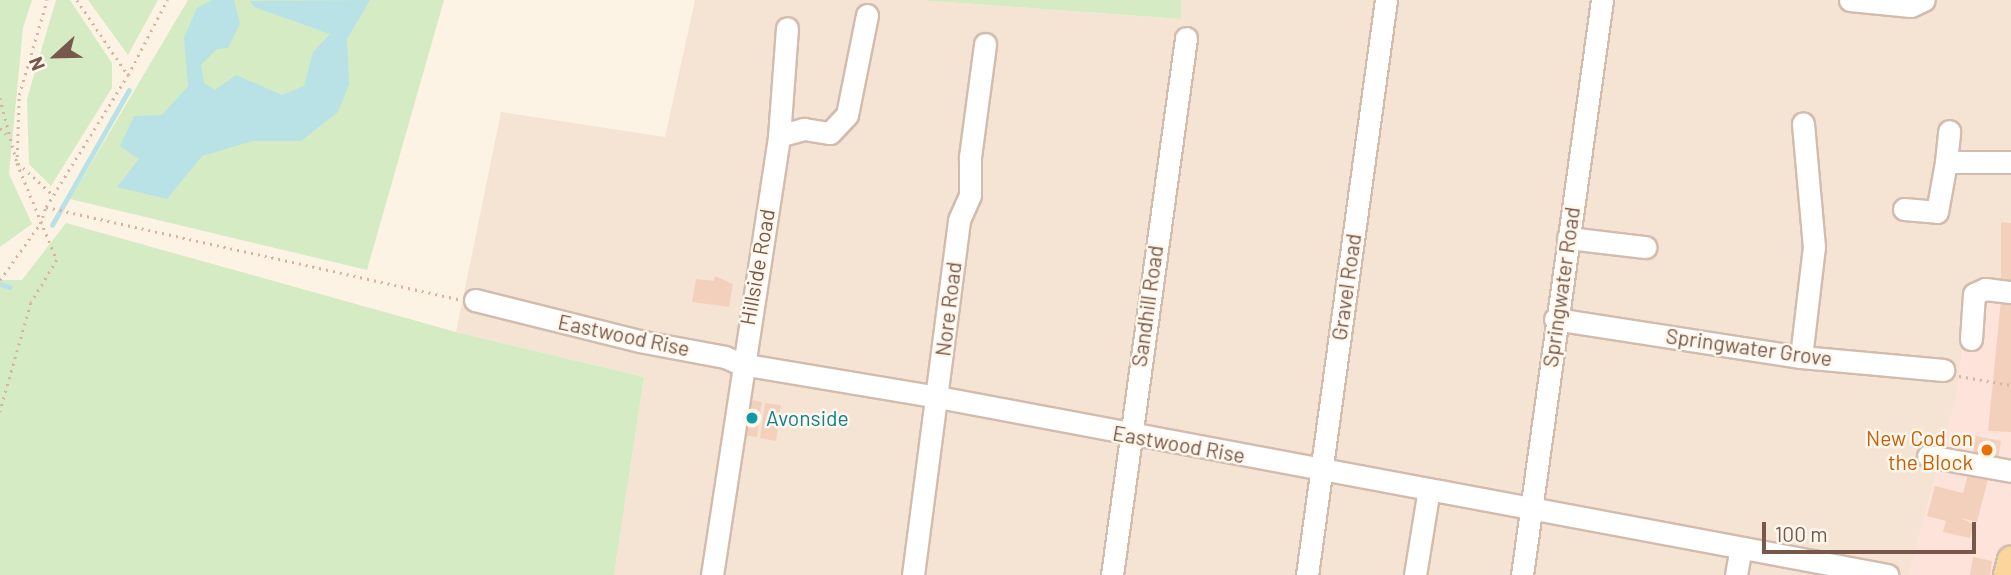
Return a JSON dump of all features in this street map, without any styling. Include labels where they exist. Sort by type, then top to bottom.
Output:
[{"type":"main road","points":[[2007,575],[2011,560]]},
{"type":"street","name":"Gravel Road","points":[[1307,575],[1386,0]]},
{"type":"street","name":"Springwater Road","points":[[1522,575],[1534,508],[1555,318],[1602,0]]},
{"type":"street","points":[[1850,0],[1911,6],[1924,0]]},
{"type":"street","points":[[779,137],[804,129],[830,133],[847,115],[867,15]]},
{"type":"street","name":"Hillside Road","points":[[712,575],[741,364],[779,137],[788,28]]},
{"type":"street","name":"Sandhill Road","points":[[1112,575],[1128,435],[1186,38]]},
{"type":"street","name":"Nore Road","points":[[913,575],[959,220],[970,195],[970,157],[985,44]]},
{"type":"street","points":[[1801,357],[1814,247],[1802,123]]},
{"type":"street","points":[[1904,209],[1937,212],[1949,131]]},
{"type":"street","points":[[1946,162],[2011,162]]},
{"type":"street","points":[[1567,238],[1645,247]]},
{"type":"street","points":[[1972,339],[1974,294],[1985,289],[2011,292]]},
{"type":"street","name":"Eastwood Rise","points":[[475,300],[639,341],[725,357],[741,364],[938,397],[1128,435],[1321,468],[1886,575]]},
{"type":"street","name":"Springwater Grove","points":[[1555,318],[1801,357],[1943,370]]},
{"type":"street","points":[[1928,456],[2011,471]]},
{"type":"street","points":[[1415,575],[1429,489]]},
{"type":"street","points":[[1736,575],[1741,548]]},
{"type":"path","points":[[17,163],[19,95],[47,0]]},
{"type":"path","points":[[77,0],[128,75]]},
{"type":"path","points":[[0,280],[40,224],[46,207],[128,75],[167,0]]},
{"type":"path","points":[[0,98],[17,163],[57,260],[31,303],[0,412]]},
{"type":"path","points":[[0,128],[11,139]]},
{"type":"path","points":[[17,163],[53,195]]},
{"type":"path","points":[[46,207],[475,300]]},
{"type":"path","points":[[1943,370],[2011,385]]},
{"type":"shaded area","points":[[695,0],[918,0],[1180,19],[1181,0],[2011,0],[2011,293],[1969,289],[1957,395],[1909,575],[614,575],[644,377],[456,332],[501,112],[665,137]]},
{"type":"shaded area","points":[[1969,288],[2011,293],[2011,575],[1909,575],[1957,395]]},
{"type":"green space","points":[[0,0],[32,0],[23,28],[9,174],[32,224],[0,247]]},
{"type":"green space","points":[[56,0],[70,0],[112,63],[112,88],[51,186],[29,164],[27,99]]},
{"type":"green space","points":[[88,0],[158,0],[128,55]]},
{"type":"green space","points":[[188,0],[444,0],[367,270],[70,199]]},
{"type":"green space","points":[[918,0],[1181,0],[1181,19]]},
{"type":"green space","points":[[66,223],[456,332],[644,377],[614,575],[0,575],[0,280],[22,280]]},
{"type":"water","points":[[212,0],[234,0],[240,24],[228,48],[217,49],[201,65],[204,83],[215,90],[236,75],[282,95],[304,86],[313,52],[330,34],[254,7],[250,1],[370,0],[347,39],[349,84],[338,112],[301,141],[253,141],[202,156],[167,199],[117,187],[139,159],[120,146],[134,116],[162,115],[188,86],[184,38],[197,8]]},
{"type":"building","points":[[2001,222],[2011,223],[2011,289],[2001,288]]},
{"type":"building","points":[[715,276],[733,284],[729,307],[692,302],[696,279],[714,281]]},
{"type":"building","points":[[2001,300],[2011,301],[2011,432],[1988,431]]},
{"type":"building","name":"Avonside","points":[[746,399],[762,402],[757,437],[741,435]]},
{"type":"building","points":[[765,403],[781,405],[776,441],[760,438]]},
{"type":"building","name":"New Cod on the Block","points":[[1976,436],[2001,441],[1997,464],[1972,459]]},
{"type":"building","points":[[1968,474],[1988,479],[1977,522],[1961,518],[1973,524],[1970,538],[1943,532],[1946,521],[1927,516],[1935,486],[1963,493]]},
{"type":"building","points":[[1973,557],[1992,561],[1990,575],[1970,575]]},
{"type":"waterway","points":[[52,225],[129,90]]},
{"type":"waterway","points":[[0,284],[10,287]]},
{"type":"place","name":"Avonside","points":[[752,418]]},
{"type":"place","name":"New Cod on the Block","points":[[1987,450]]}]
